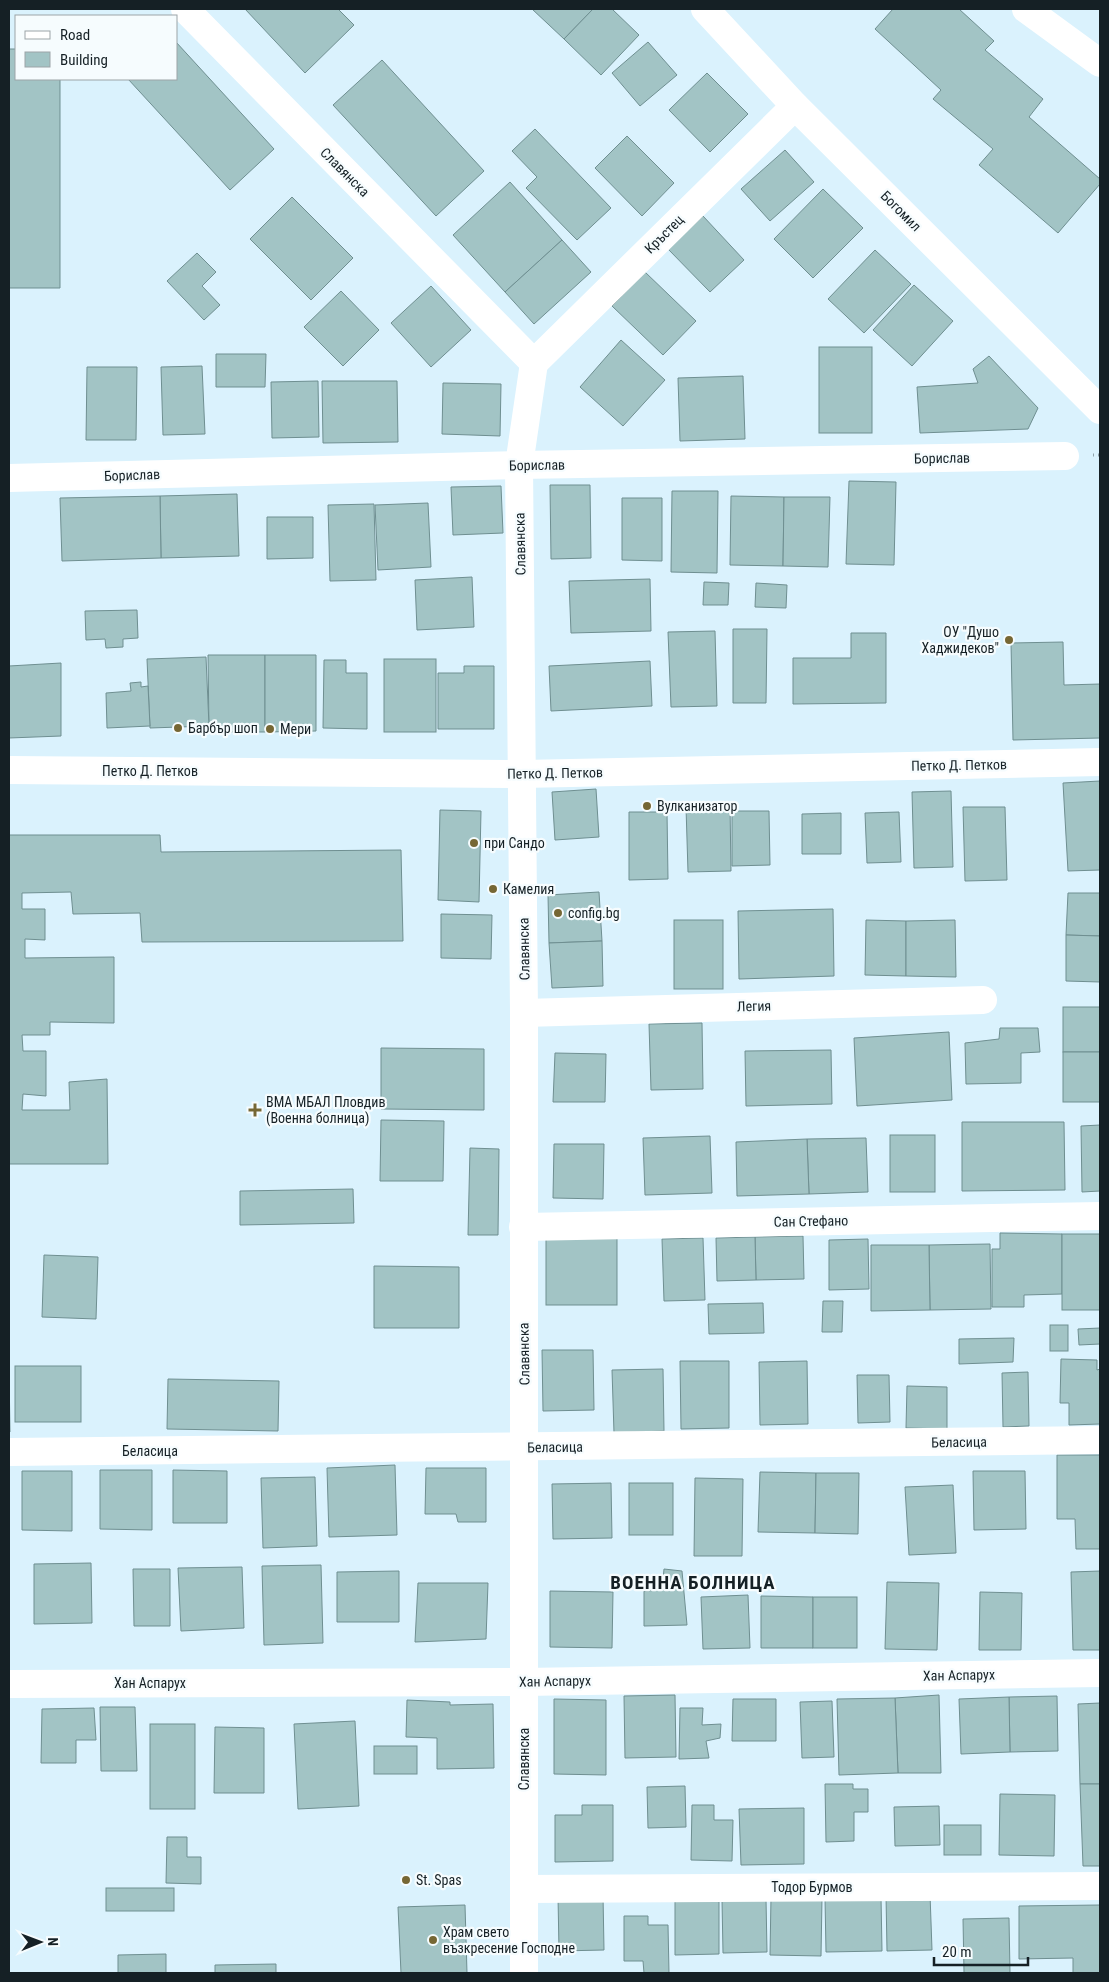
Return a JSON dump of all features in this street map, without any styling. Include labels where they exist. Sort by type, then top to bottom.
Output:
[{"type":"street","name":"Славянска","points":[[185,9],[534,363],[519,465],[524,1013],[524,1973]]},
{"type":"street","name":"Богомил","points":[[705,9],[795,106],[1100,410]]},
{"type":"street","points":[[1026,9],[1093,56],[1100,63]]},
{"type":"street","name":"Кръстец","points":[[534,363],[795,106]]},
{"type":"street","name":"Борислав","points":[[9,478],[519,465],[1065,456]]},
{"type":"street","name":"Петко Д. Петков","points":[[9,770],[522,774],[1100,762]]},
{"type":"street","name":"Легия","points":[[524,1013],[984,1000]]},
{"type":"street","name":"Сан Стефано","points":[[523,1227],[1100,1216]]},
{"type":"street","name":"Беласица","points":[[9,1452],[525,1448],[1100,1440]]},
{"type":"street","name":"Хан Аспарух","points":[[9,1684],[523,1682],[1100,1673]]},
{"type":"street","name":"Тодор Бурмов","points":[[524,1889],[1100,1886]]},
{"type":"building","points":[[245,9],[338,9],[354,25],[305,73]]},
{"type":"building","points":[[532,9],[593,9],[564,39]]},
{"type":"building","points":[[593,9],[612,9],[639,35],[601,75],[564,39]]},
{"type":"building","points":[[893,9],[959,9],[994,41],[985,50],[1043,99],[1029,117],[1100,179],[1100,184],[1058,233],[979,165],[993,149],[933,99],[941,90],[875,29]]},
{"type":"building","points":[[648,42],[677,75],[640,106],[612,73]]},
{"type":"building","points":[[178,44],[274,149],[230,190],[129,80],[178,80]]},
{"type":"building","points":[[9,49],[15,49],[15,80],[60,80],[60,288],[9,288]]},
{"type":"building","points":[[382,60],[484,171],[436,216],[333,105]]},
{"type":"building","points":[[707,73],[748,114],[710,152],[669,110]]},
{"type":"building","points":[[535,129],[611,208],[577,240],[526,188],[537,177],[512,151]]},
{"type":"building","points":[[627,136],[674,183],[642,216],[595,168]]},
{"type":"building","points":[[785,150],[814,182],[770,221],[741,189]]},
{"type":"building","points":[[510,182],[562,240],[505,292],[453,235]]},
{"type":"building","points":[[823,189],[863,228],[813,278],[774,239]]},
{"type":"building","points":[[292,197],[353,258],[311,300],[250,239]]},
{"type":"building","points":[[703,216],[744,260],[710,292],[668,249]]},
{"type":"building","points":[[562,240],[591,272],[534,324],[505,292]]},
{"type":"building","points":[[875,250],[911,284],[864,333],[828,299]]},
{"type":"building","points":[[197,253],[216,272],[202,286],[220,305],[204,320],[167,281]]},
{"type":"building","points":[[645,272],[696,321],[663,355],[612,306]]},
{"type":"building","points":[[914,285],[953,321],[912,366],[873,330]]},
{"type":"building","points":[[431,286],[471,330],[431,367],[391,323]]},
{"type":"building","points":[[341,291],[379,330],[343,366],[304,327]]},
{"type":"building","points":[[621,340],[665,380],[623,426],[580,387]]},
{"type":"building","points":[[819,347],[872,347],[872,433],[819,433]]},
{"type":"building","points":[[216,354],[266,354],[265,387],[216,387]]},
{"type":"building","points":[[989,356],[1038,408],[1028,429],[920,433],[917,387],[978,383],[973,369]]},
{"type":"building","points":[[202,366],[205,434],[163,435],[161,367]]},
{"type":"building","points":[[87,367],[137,367],[136,440],[86,440]]},
{"type":"building","points":[[743,376],[745,439],[680,441],[678,378]]},
{"type":"building","points":[[318,381],[319,437],[272,438],[271,382]]},
{"type":"building","points":[[322,381],[397,381],[398,442],[323,443]]},
{"type":"building","points":[[443,383],[501,384],[500,436],[442,434]]},
{"type":"building","points":[[849,481],[896,482],[894,565],[846,564]]},
{"type":"building","points":[[550,485],[590,485],[591,558],[551,559]]},
{"type":"building","points":[[501,486],[503,533],[453,535],[451,487]]},
{"type":"building","points":[[672,491],[718,491],[717,573],[671,572]]},
{"type":"building","points":[[237,494],[239,556],[161,558],[160,496]]},
{"type":"building","points":[[160,496],[161,558],[62,561],[60,498]]},
{"type":"building","points":[[731,496],[784,497],[783,566],[730,565]]},
{"type":"building","points":[[784,497],[830,497],[828,567],[783,566]]},
{"type":"building","points":[[622,498],[662,498],[662,561],[622,560]]},
{"type":"building","points":[[428,503],[431,567],[378,570],[375,505]]},
{"type":"building","points":[[374,504],[376,580],[330,581],[328,505]]},
{"type":"building","points":[[267,517],[313,517],[313,558],[267,559]]},
{"type":"building","points":[[472,577],[474,627],[417,630],[415,580]]},
{"type":"building","points":[[650,579],[651,631],[571,633],[569,581]]},
{"type":"building","points":[[704,582],[729,583],[728,605],[703,605]]},
{"type":"building","points":[[756,583],[787,585],[786,608],[755,607]]},
{"type":"building","points":[[137,610],[138,638],[123,639],[123,647],[106,648],[105,639],[86,640],[85,611]]},
{"type":"building","points":[[733,629],[767,629],[766,703],[733,703]]},
{"type":"building","points":[[715,631],[717,706],[671,707],[668,632]]},
{"type":"building","points":[[851,633],[886,633],[886,703],[793,704],[793,658],[851,658]]},
{"type":"building","name":"ОУ \"Душо Хаджидеков\"","points":[[1063,642],[1064,685],[1100,684],[1100,738],[1013,740],[1011,643]]},
{"type":"building","points":[[208,655],[265,655],[265,732],[209,732]]},
{"type":"building","points":[[265,655],[316,655],[316,731],[265,732]]},
{"type":"building","points":[[206,657],[209,726],[150,728],[147,659]]},
{"type":"building","points":[[384,659],[436,659],[436,732],[384,732]]},
{"type":"building","points":[[324,660],[346,660],[346,673],[367,673],[367,729],[323,728]]},
{"type":"building","points":[[650,661],[652,706],[551,711],[549,666]]},
{"type":"building","points":[[61,663],[61,736],[9,738],[9,666]]},
{"type":"building","points":[[464,666],[494,666],[494,729],[438,729],[438,673],[464,673]]},
{"type":"building","points":[[141,682],[141,687],[148,686],[150,726],[107,728],[106,693],[131,691],[130,683]]},
{"type":"building","points":[[1100,781],[1100,870],[1068,871],[1063,783]]},
{"type":"building","points":[[596,789],[599,837],[555,840],[552,792]]},
{"type":"building","points":[[951,791],[953,867],[914,868],[912,792]]},
{"type":"building","points":[[730,806],[731,871],[688,872],[686,807]]},
{"type":"building","points":[[963,807],[1005,807],[1007,880],[965,881]]},
{"type":"building","points":[[440,810],[481,811],[479,902],[438,900]]},
{"type":"building","points":[[732,811],[769,811],[770,865],[732,866]]},
{"type":"building","points":[[629,812],[667,812],[668,879],[629,880]]},
{"type":"building","points":[[899,812],[901,862],[867,863],[865,813]]},
{"type":"building","points":[[841,813],[841,854],[802,854],[802,814]]},
{"type":"building","points":[[9,835],[160,835],[161,852],[401,850],[403,941],[142,942],[140,913],[73,914],[71,892],[22,893],[22,909],[45,909],[45,940],[25,939],[25,958],[114,957],[114,1023],[50,1022],[50,1035],[22,1035],[23,1051],[46,1051],[46,1096],[23,1094],[22,1110],[70,1110],[69,1082],[107,1079],[108,1164],[9,1164]]},
{"type":"building","points":[[599,892],[602,941],[549,943],[548,895]]},
{"type":"building","points":[[1068,893],[1100,893],[1100,936],[1066,935]]},
{"type":"building","points":[[833,909],[834,976],[739,979],[738,911]]},
{"type":"building","points":[[441,914],[492,915],[491,959],[441,958]]},
{"type":"building","points":[[674,920],[723,920],[723,989],[674,989]]},
{"type":"building","points":[[866,920],[906,921],[906,976],[865,975]]},
{"type":"building","points":[[955,920],[956,977],[906,976],[906,921]]},
{"type":"building","points":[[1066,935],[1100,936],[1100,982],[1066,981]]},
{"type":"building","points":[[602,941],[603,986],[552,988],[549,943]]},
{"type":"building","points":[[1063,1007],[1100,1007],[1100,1052],[1063,1052]]},
{"type":"building","points":[[702,1023],[703,1089],[651,1090],[649,1024]]},
{"type":"building","points":[[1000,1028],[1038,1028],[1040,1052],[1021,1053],[1021,1083],[966,1084],[965,1043],[999,1039]]},
{"type":"building","points":[[949,1032],[952,1100],[857,1106],[854,1038]]},
{"type":"building","points":[[381,1048],[484,1049],[484,1110],[381,1109]]},
{"type":"building","points":[[831,1050],[832,1104],[746,1106],[745,1051]]},
{"type":"building","points":[[1063,1052],[1100,1052],[1100,1102],[1063,1102]]},
{"type":"building","points":[[555,1053],[606,1054],[605,1102],[553,1102]]},
{"type":"building","points":[[381,1120],[444,1121],[443,1181],[380,1181]]},
{"type":"building","points":[[962,1122],[1064,1122],[1065,1190],[962,1191]]},
{"type":"building","points":[[1100,1125],[1100,1191],[1082,1192],[1081,1126]]},
{"type":"building","points":[[890,1135],[935,1135],[935,1192],[890,1192]]},
{"type":"building","points":[[710,1136],[712,1193],[645,1195],[643,1138]]},
{"type":"building","points":[[866,1138],[868,1192],[809,1194],[807,1139]]},
{"type":"building","points":[[807,1139],[809,1194],[737,1196],[736,1142]]},
{"type":"building","points":[[554,1144],[604,1144],[603,1199],[553,1198]]},
{"type":"building","points":[[470,1148],[499,1149],[498,1235],[468,1235]]},
{"type":"building","points":[[353,1189],[354,1223],[240,1225],[240,1191]]},
{"type":"building","points":[[1000,1233],[1062,1234],[1062,1294],[1024,1295],[1024,1307],[992,1307],[992,1249],[1000,1249]]},
{"type":"building","points":[[1062,1234],[1100,1234],[1100,1310],[1062,1310]]},
{"type":"building","points":[[803,1236],[804,1279],[756,1280],[755,1237]]},
{"type":"building","points":[[755,1237],[756,1280],[717,1281],[716,1238]]},
{"type":"building","points":[[546,1238],[617,1238],[617,1305],[546,1305]]},
{"type":"building","points":[[703,1238],[705,1300],[664,1301],[662,1239]]},
{"type":"building","points":[[868,1239],[869,1289],[829,1290],[829,1240]]},
{"type":"building","points":[[990,1244],[991,1309],[930,1310],[929,1245]]},
{"type":"building","points":[[871,1245],[929,1245],[930,1310],[871,1311]]},
{"type":"building","points":[[44,1255],[98,1257],[96,1319],[42,1317]]},
{"type":"building","points":[[374,1266],[459,1267],[459,1328],[374,1328]]},
{"type":"building","points":[[823,1301],[843,1301],[842,1332],[822,1332]]},
{"type":"building","points":[[763,1303],[764,1333],[709,1334],[708,1304]]},
{"type":"building","points":[[1050,1325],[1068,1325],[1068,1351],[1050,1351]]},
{"type":"building","points":[[1100,1328],[1100,1344],[1079,1345],[1078,1329]]},
{"type":"building","points":[[1014,1338],[1013,1362],[959,1364],[959,1339]]},
{"type":"building","points":[[542,1350],[593,1350],[594,1410],[543,1411]]},
{"type":"building","points":[[1061,1359],[1097,1360],[1097,1370],[1100,1369],[1100,1424],[1069,1425],[1069,1403],[1060,1403]]},
{"type":"building","points":[[680,1361],[729,1361],[729,1428],[681,1429]]},
{"type":"building","points":[[807,1361],[808,1424],[760,1425],[759,1362]]},
{"type":"building","points":[[15,1366],[81,1366],[81,1422],[15,1422]]},
{"type":"building","points":[[663,1369],[664,1431],[614,1433],[612,1370]]},
{"type":"building","points":[[9,1372],[10,1432],[9,1432]]},
{"type":"building","points":[[1028,1372],[1029,1426],[1003,1427],[1002,1373]]},
{"type":"building","points":[[857,1375],[889,1375],[890,1422],[858,1423]]},
{"type":"building","points":[[168,1379],[279,1381],[278,1431],[167,1429]]},
{"type":"building","points":[[907,1386],[947,1387],[947,1429],[906,1428]]},
{"type":"building","points":[[1057,1455],[1100,1455],[1100,1549],[1076,1549],[1075,1519],[1057,1519]]},
{"type":"building","points":[[395,1465],[397,1535],[329,1537],[327,1468]]},
{"type":"building","points":[[426,1468],[486,1468],[486,1522],[458,1522],[456,1514],[425,1514]]},
{"type":"building","points":[[100,1470],[152,1470],[152,1530],[100,1529]]},
{"type":"building","points":[[173,1470],[227,1471],[227,1523],[173,1523]]},
{"type":"building","points":[[22,1471],[72,1471],[72,1531],[22,1530]]},
{"type":"building","points":[[973,1471],[1025,1471],[1026,1529],[974,1530]]},
{"type":"building","points":[[760,1472],[816,1473],[815,1533],[758,1532]]},
{"type":"building","points":[[816,1473],[859,1473],[858,1534],[815,1533]]},
{"type":"building","points":[[315,1477],[317,1546],[263,1548],[261,1478]]},
{"type":"building","points":[[695,1478],[743,1479],[742,1556],[694,1556]]},
{"type":"building","points":[[611,1483],[612,1538],[553,1539],[552,1484]]},
{"type":"building","points":[[629,1483],[673,1483],[673,1535],[629,1535]]},
{"type":"building","points":[[953,1485],[956,1553],[909,1555],[905,1487]]},
{"type":"building","points":[[91,1563],[92,1623],[34,1624],[34,1564]]},
{"type":"building","points":[[321,1565],[323,1643],[264,1645],[262,1566]]},
{"type":"building","points":[[242,1567],[244,1628],[181,1631],[178,1568]]},
{"type":"building","points":[[133,1569],[170,1569],[170,1626],[134,1626]]},
{"type":"building","points":[[664,1569],[682,1571],[687,1625],[644,1626],[644,1591],[662,1590]]},
{"type":"building","points":[[399,1571],[399,1622],[337,1622],[337,1572]]},
{"type":"building","points":[[1100,1571],[1100,1650],[1073,1650],[1071,1572]]},
{"type":"building","points":[[887,1582],[939,1583],[937,1650],[885,1649]]},
{"type":"building","points":[[418,1583],[488,1583],[486,1639],[415,1642]]},
{"type":"building","points":[[550,1591],[613,1592],[612,1648],[550,1647]]},
{"type":"building","points":[[980,1592],[1022,1593],[1021,1650],[979,1650]]},
{"type":"building","points":[[748,1595],[750,1648],[703,1649],[701,1597]]},
{"type":"building","points":[[761,1596],[813,1597],[813,1648],[761,1648]]},
{"type":"building","points":[[813,1597],[857,1597],[857,1648],[813,1648]]},
{"type":"building","points":[[675,1695],[676,1757],[625,1758],[624,1696]]},
{"type":"building","points":[[939,1695],[941,1773],[898,1773],[895,1698]]},
{"type":"building","points":[[1057,1696],[1058,1751],[1010,1752],[1009,1697]]},
{"type":"building","points":[[1009,1697],[1010,1752],[961,1754],[959,1699]]},
{"type":"building","points":[[895,1698],[898,1773],[839,1775],[837,1699]]},
{"type":"building","points":[[554,1699],[606,1700],[606,1775],[554,1774]]},
{"type":"building","points":[[733,1699],[776,1699],[776,1741],[732,1741]]},
{"type":"building","points":[[407,1700],[450,1702],[450,1705],[493,1704],[494,1768],[437,1769],[437,1738],[406,1737]]},
{"type":"building","points":[[832,1701],[834,1757],[802,1758],[800,1702]]},
{"type":"building","points":[[1100,1703],[1100,1784],[1080,1784],[1078,1704]]},
{"type":"building","points":[[100,1707],[135,1707],[137,1771],[101,1771]]},
{"type":"building","points":[[94,1708],[96,1740],[76,1740],[76,1763],[41,1763],[42,1709]]},
{"type":"building","points":[[680,1708],[703,1708],[702,1725],[721,1724],[720,1738],[706,1741],[709,1758],[679,1759]]},
{"type":"building","points":[[355,1721],[359,1806],[298,1809],[294,1724]]},
{"type":"building","points":[[150,1724],[195,1724],[195,1809],[150,1809]]},
{"type":"building","points":[[215,1727],[264,1728],[264,1793],[214,1793]]},
{"type":"building","points":[[374,1746],[417,1746],[417,1774],[374,1774]]},
{"type":"building","points":[[825,1784],[853,1784],[853,1789],[868,1789],[868,1812],[854,1812],[854,1841],[826,1842]]},
{"type":"building","points":[[1080,1784],[1100,1784],[1100,1866],[1083,1866]]},
{"type":"building","points":[[685,1786],[686,1827],[648,1828],[647,1787]]},
{"type":"building","points":[[1000,1794],[1055,1795],[1054,1856],[999,1855]]},
{"type":"building","points":[[582,1805],[613,1805],[613,1861],[555,1862],[555,1815],[582,1815]]},
{"type":"building","points":[[692,1805],[714,1805],[714,1820],[733,1820],[732,1861],[691,1860]]},
{"type":"building","points":[[939,1806],[940,1845],[895,1846],[894,1807]]},
{"type":"building","points":[[804,1808],[804,1864],[741,1865],[739,1809]]},
{"type":"building","points":[[944,1825],[981,1825],[981,1855],[944,1855]]},
{"type":"building","points":[[167,1837],[187,1837],[187,1857],[201,1857],[201,1884],[166,1883]]},
{"type":"building","points":[[106,1888],[174,1888],[174,1911],[106,1911]]},
{"type":"building","points":[[930,1894],[932,1950],[887,1951],[886,1895]]},
{"type":"building","points":[[603,1895],[604,1950],[559,1951],[558,1896]]},
{"type":"building","points":[[771,1897],[822,1898],[821,1956],[770,1955]]},
{"type":"building","points":[[881,1897],[882,1951],[826,1952],[825,1898]]},
{"type":"building","points":[[766,1899],[767,1952],[723,1953],[722,1900]]},
{"type":"building","points":[[675,1900],[719,1900],[719,1954],[675,1955]]},
{"type":"building","name":"Храм свето възкресение Господне","points":[[465,1905],[467,1973],[401,1973],[398,1907]]},
{"type":"building","points":[[1100,1905],[1100,1973],[1073,1973],[1073,1958],[1019,1959],[1019,1906]]},
{"type":"building","points":[[624,1916],[648,1916],[648,1925],[668,1925],[669,1973],[644,1973],[643,1961],[624,1961]]},
{"type":"building","points":[[1009,1918],[1010,1973],[964,1973],[963,1919]]},
{"type":"building","points":[[166,1954],[166,1973],[118,1973],[118,1955]]},
{"type":"building","points":[[276,1964],[276,1973],[215,1973],[215,1965]]},
{"type":"place","name":"ОУ \"Душо Хаджидеков\"","points":[[1009,640]]},
{"type":"place","name":"Барбър шоп","points":[[178,728]]},
{"type":"place","name":"Мери","points":[[270,729]]},
{"type":"place","name":"Вулканизатор","points":[[647,806]]},
{"type":"place","name":"при Сандо","points":[[474,843]]},
{"type":"place","name":"Камелия","points":[[493,889]]},
{"type":"place","name":"config.bg","points":[[558,913]]},
{"type":"place","name":"ВМА МБАЛ Пловдив (Военна болница)","points":[[255,1110]]},
{"type":"place","name":"St. Spas","points":[[406,1880]]},
{"type":"place","name":"Храм свето възкресение Господне","points":[[433,1940]]},
{"type":"district","name":"ВОЕННА БОЛНИЦА","points":[[693,1582]]}]
